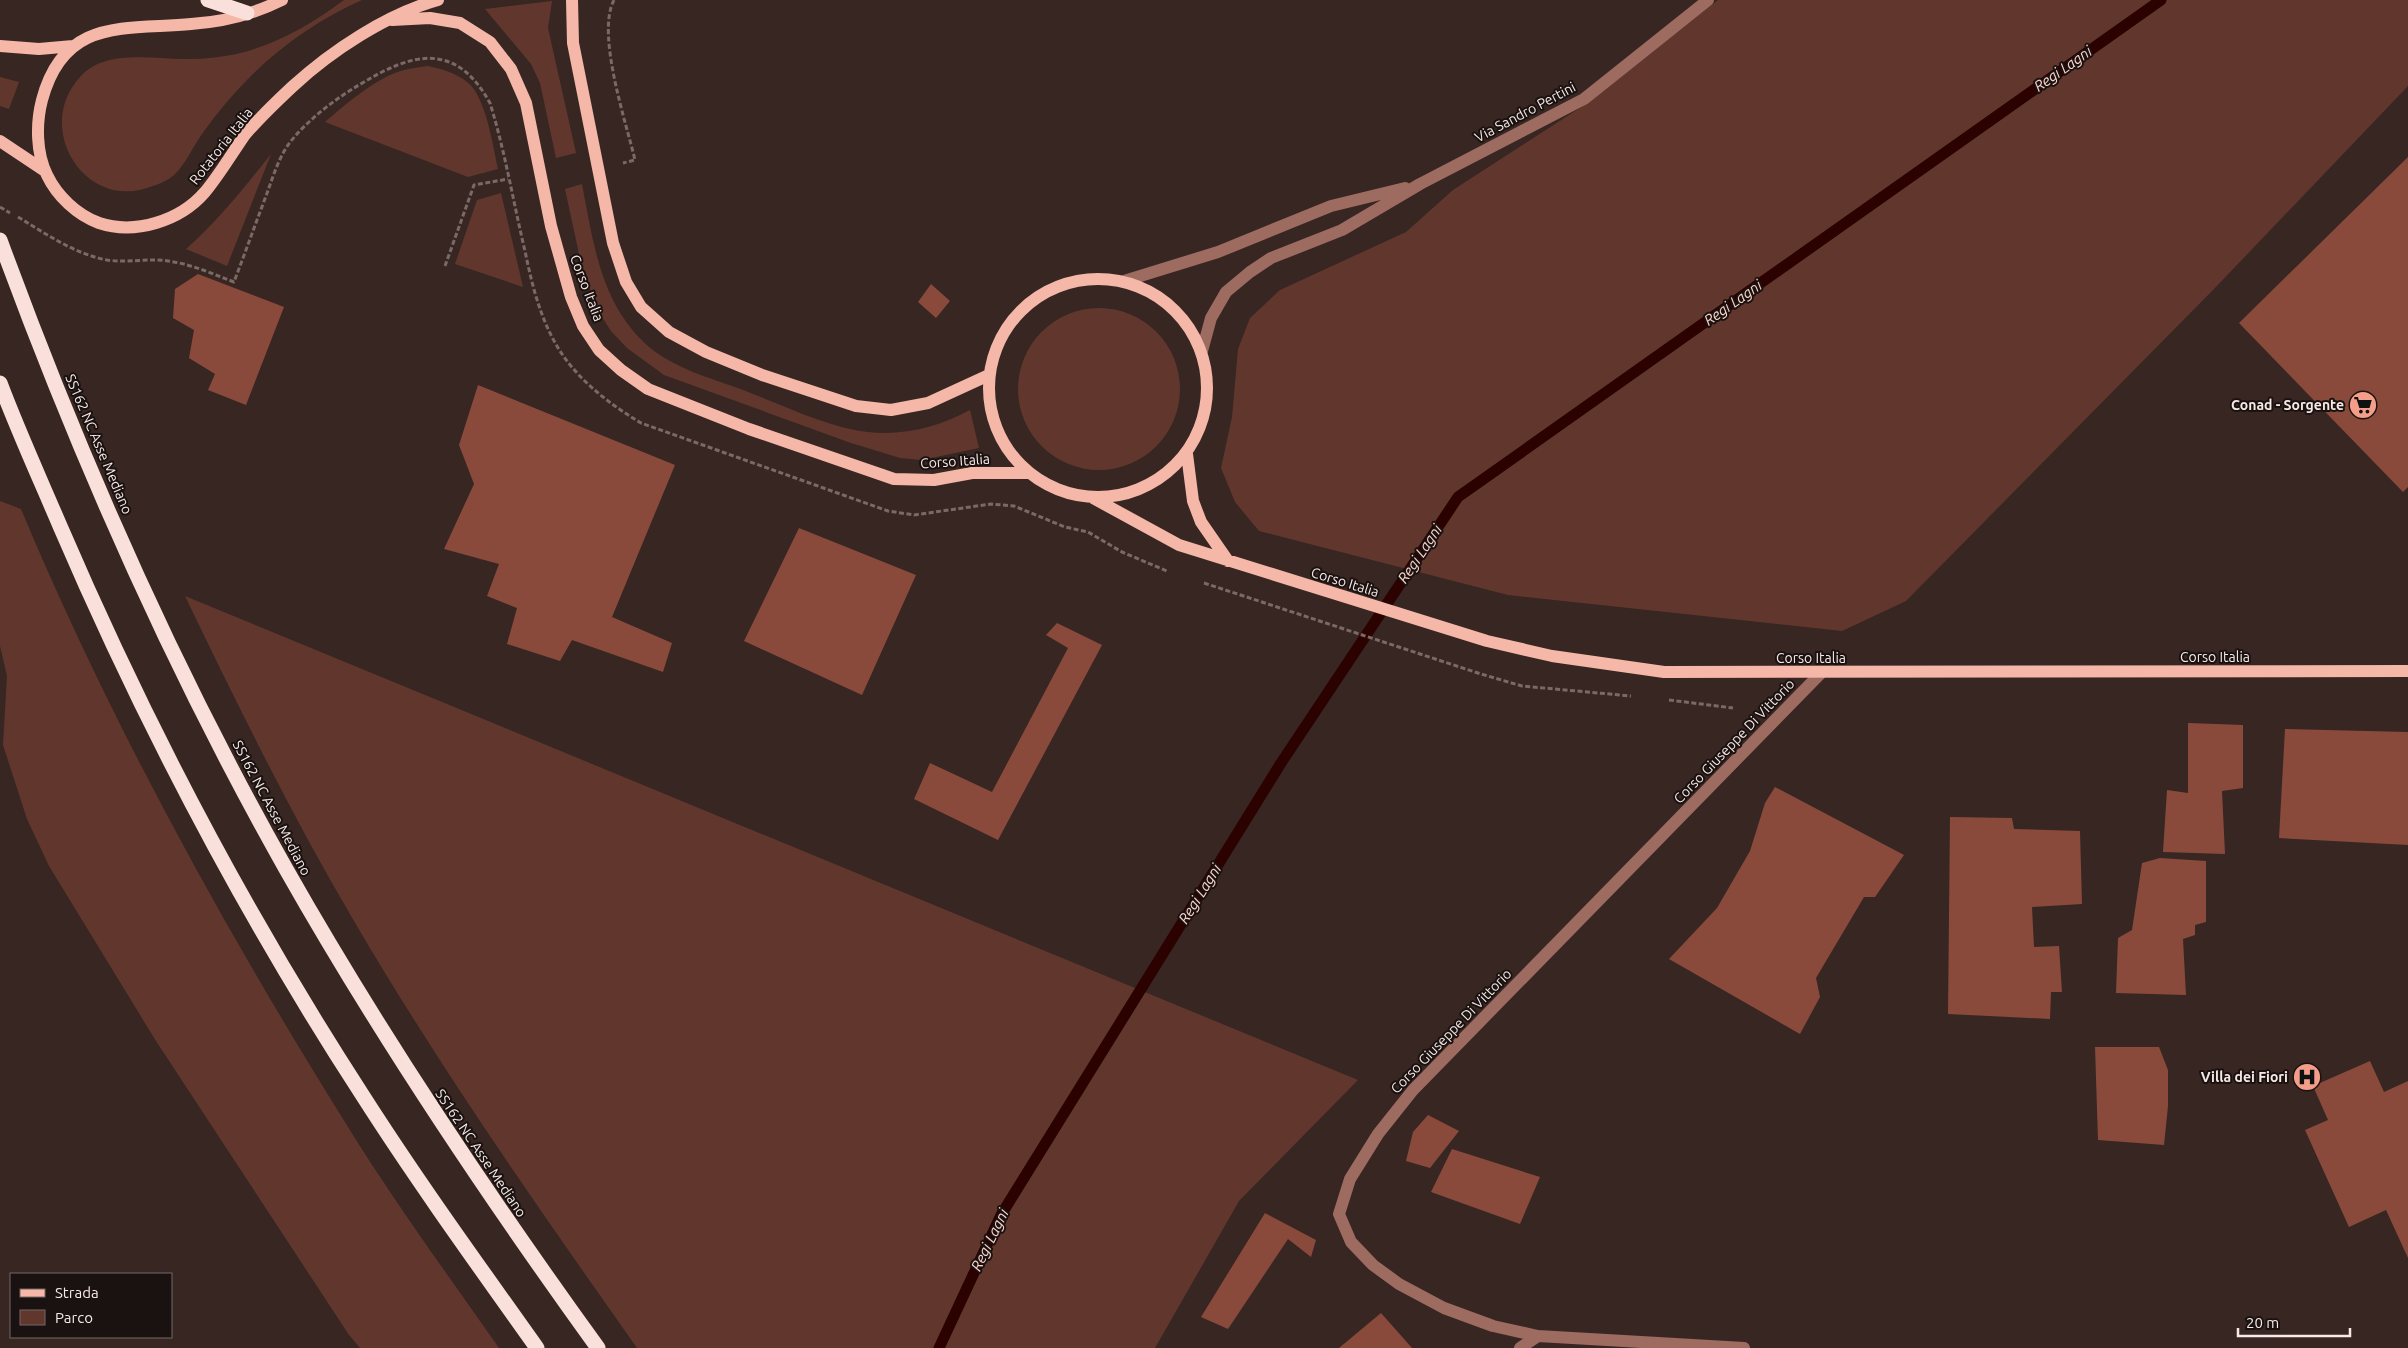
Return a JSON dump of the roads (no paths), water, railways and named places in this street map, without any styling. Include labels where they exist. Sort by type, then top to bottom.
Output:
[{"type":"highway","points":[[208,0],[248,13]]},
{"type":"highway","name":"SS162 NC Asse Mediano","points":[[0,240],[77,438],[155,615],[226,759],[334,951],[405,1067],[484,1188],[598,1348]]},
{"type":"highway","points":[[0,383],[88,590],[155,732],[277,954],[363,1096],[537,1348]]},
{"type":"main road","name":"Rotatoria Italia","points":[[282,0],[222,21],[120,27],[98,34],[73,46],[56,68],[46,87],[40,108],[40,152],[45,171],[54,189],[86,218],[106,226],[134,228],[162,222],[183,210],[203,194],[246,135],[310,71],[329,55],[423,4],[438,0]]},
{"type":"main road","points":[[572,0],[572,43],[614,243],[626,282],[641,307],[669,332],[706,352],[762,375],[856,406],[892,410],[928,403],[989,375]]},
{"type":"main road","name":"Corso Italia","points":[[392,20],[430,18],[460,23],[490,42],[511,68],[526,103],[551,226],[571,297],[583,326],[599,350],[621,370],[648,389],[749,429],[894,479],[934,480],[972,473],[1028,473]]},
{"type":"main road","points":[[0,46],[39,49],[73,46]]},
{"type":"main road","points":[[0,141],[45,171]]},
{"type":"main road","name":"Corso Italia","points":[[1093,498],[1128,494],[1161,479],[1187,454],[1203,422],[1208,387],[1202,351],[1184,320],[1171,307],[1157,295],[1124,281],[1087,278],[1052,288],[1044,293],[1022,309],[999,339],[989,375],[991,411],[1004,446],[1028,473],[1059,491],[1093,498],[1179,545],[1487,642],[1552,656],[1664,672],[1821,674],[2408,671]]},
{"type":"main road","points":[[1187,454],[1193,501],[1201,522],[1228,561]]},
{"type":"street","name":"Via Sandro Pertini","points":[[1202,351],[1211,318],[1226,292],[1250,272],[1271,258],[1342,230],[1420,184],[1584,99],[1708,0]]},
{"type":"street","name":"Via Sandro Pertini","points":[[1124,281],[1218,252],[1331,206],[1420,184]]},
{"type":"street","name":"Corso Giuseppe Di Vittorio","points":[[1744,1348],[1538,1336],[1493,1326],[1444,1308],[1399,1284],[1373,1265],[1351,1242],[1340,1214],[1350,1179],[1378,1134],[1413,1090],[1821,674]]},
{"type":"street","points":[[1520,1348],[1538,1336]]},
{"type":"waterway","name":"Regi Lagni","points":[[939,1348],[1001,1215],[1281,763],[1458,497],[2161,0]]},
{"type":"place","name":"Conad - Sorgente","points":[[2363,405]]},
{"type":"place","name":"Villa dei Fiori","points":[[2307,1077]]}]
